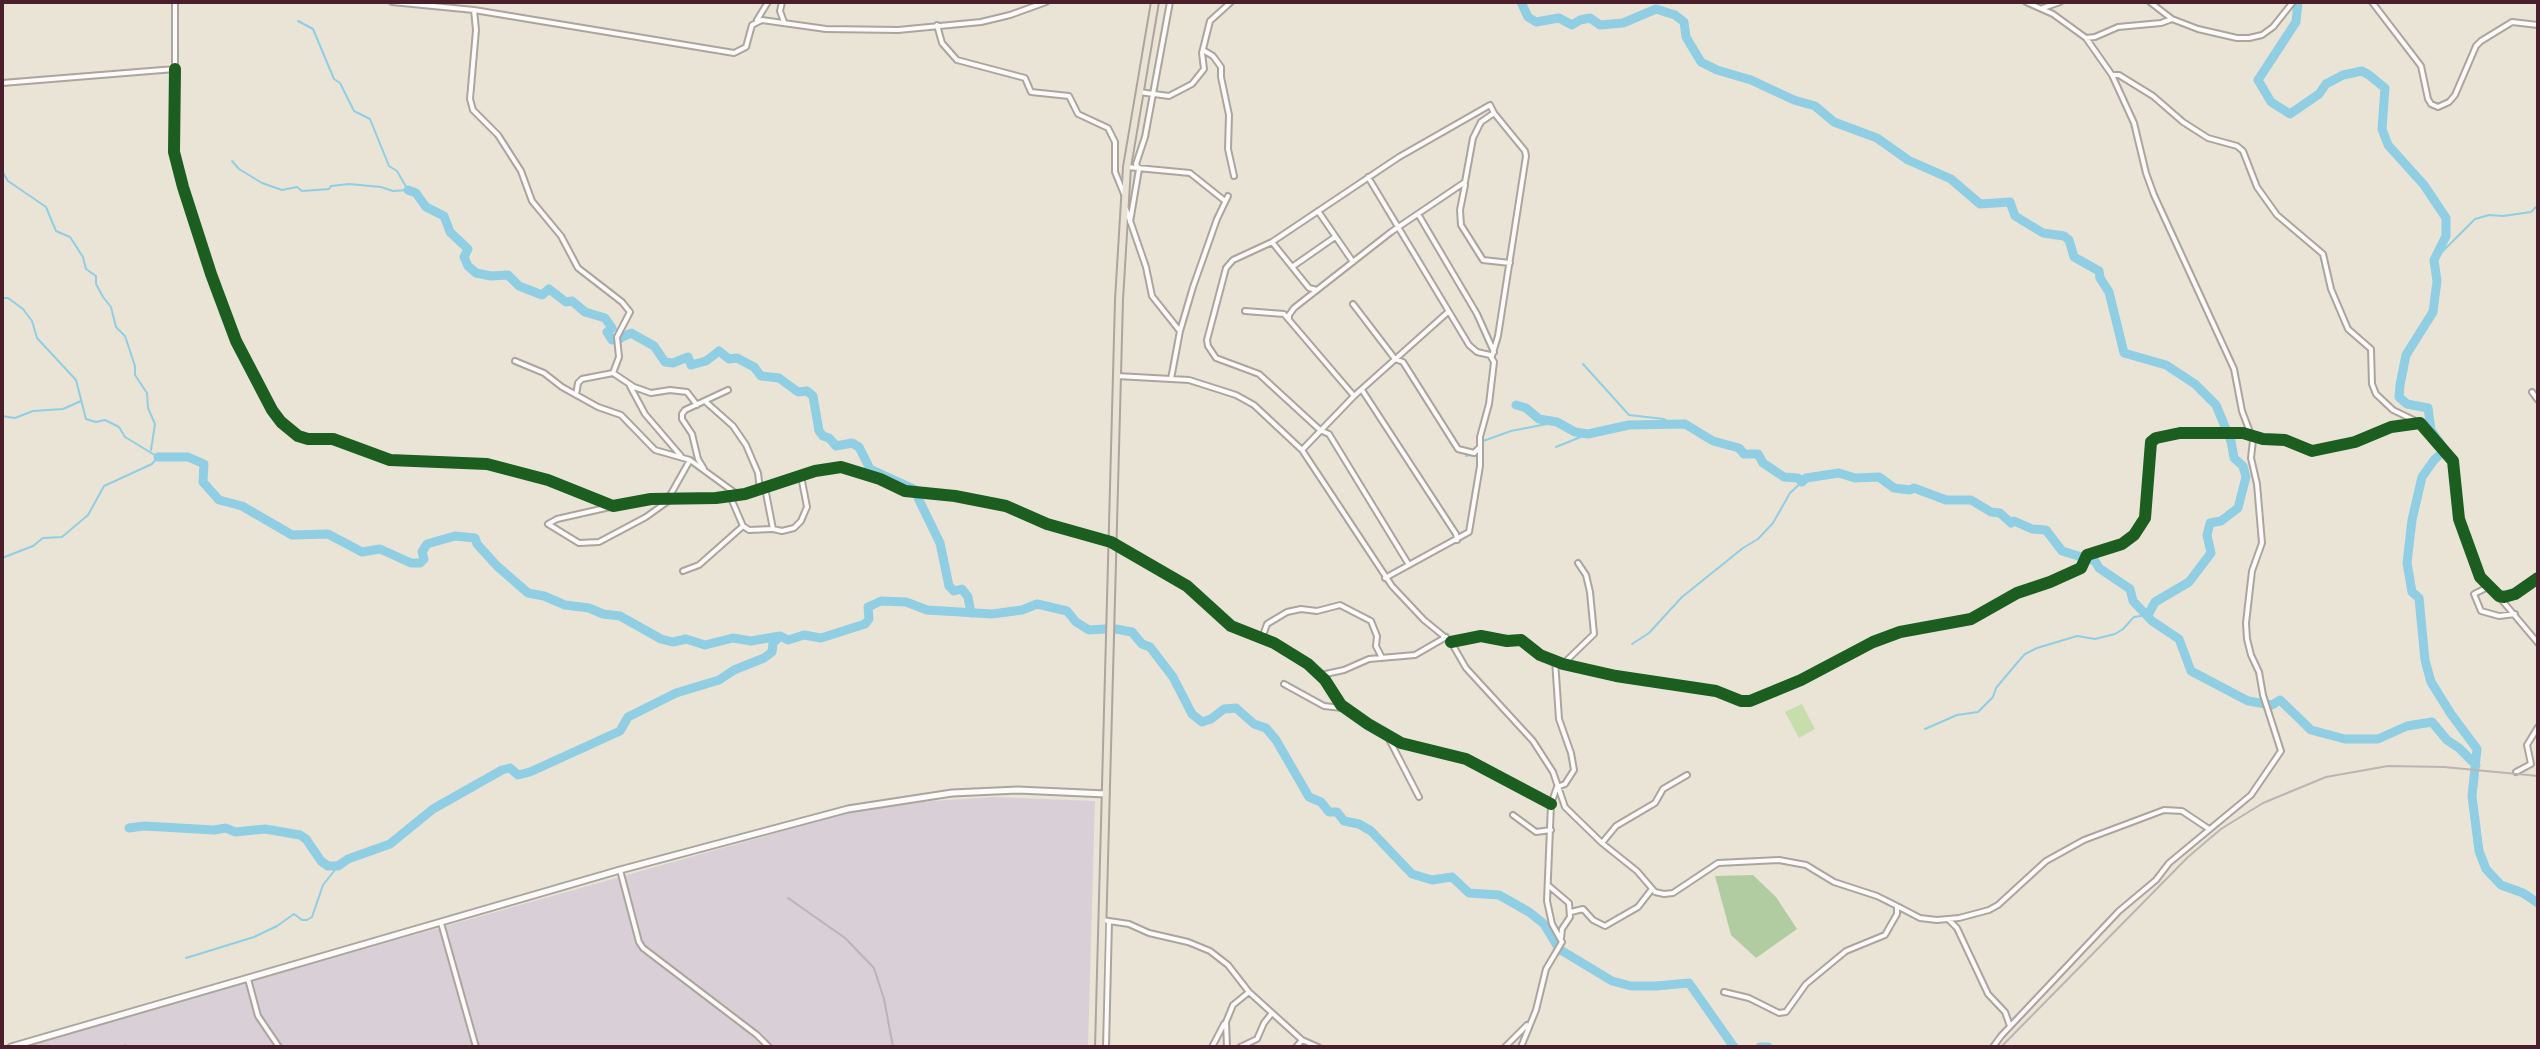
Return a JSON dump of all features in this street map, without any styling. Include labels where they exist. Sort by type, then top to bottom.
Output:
[{"type":"highway","points":[[1099,1047],[1106,920],[1111,542],[1125,196],[1138,92],[1155,2]]},
{"type":"street","points":[[175,2],[173,136],[183,187],[236,341],[281,422],[302,438],[333,439],[390,460],[487,464],[555,482],[613,506]]},
{"type":"street","points":[[392,2],[474,10],[734,53],[746,47],[750,29],[768,2]]},
{"type":"street","points":[[782,2],[780,11],[784,22]]},
{"type":"street","points":[[756,21],[826,29],[889,30],[991,20],[1046,2]]},
{"type":"street","points":[[1130,222],[1139,169],[1136,164],[1143,148],[1170,2]]},
{"type":"street","points":[[1138,92],[1169,96],[1189,87],[1204,69],[1203,50],[1210,21],[1231,2]]},
{"type":"street","points":[[1993,1047],[2092,936],[2209,829],[2218,825],[2251,795],[2281,751],[2259,672],[2251,655],[2246,623],[2252,571],[2262,543],[2251,435],[2242,411],[2234,369],[2154,195],[2134,123],[2112,75],[2086,38],[2041,8],[2026,2]]},
{"type":"street","points":[[2041,8],[2060,2]]},
{"type":"street","points":[[2150,2],[2172,19],[2237,38],[2262,35],[2273,27],[2293,2]]},
{"type":"street","points":[[2372,2],[2421,66],[2428,99],[2438,107],[2455,95],[2474,50],[2481,41],[2512,22],[2538,25]]},
{"type":"street","points":[[474,10],[476,30],[470,99],[473,110],[498,135],[521,171],[532,201],[561,236],[581,272],[622,302],[630,312],[617,337],[619,357],[613,373]]},
{"type":"street","points":[[2086,38],[2118,27],[2172,19]]},
{"type":"street","points":[[937,25],[942,43],[957,60],[1025,78],[1031,92],[1069,96],[1078,114],[1108,128],[1115,142],[1115,172],[1125,196]]},
{"type":"street","points":[[1203,50],[1213,56],[1221,67],[1229,115],[1228,149],[1234,176]]},
{"type":"street","points":[[2,83],[175,69]]},
{"type":"street","points":[[2112,75],[2119,75],[2153,96],[2183,122],[2208,138],[2237,146],[2243,151],[2257,187],[2277,215],[2323,254],[2331,289],[2348,329],[2371,349],[2372,384],[2376,394],[2393,410],[2420,423],[2453,461],[2459,519],[2478,573],[2538,643]]},
{"type":"street","points":[[1409,565],[1329,434],[1320,430],[1270,381],[1252,370],[1216,358],[1208,346],[1226,268],[1233,260],[1272,242],[1368,177],[1490,105],[1526,153],[1493,354]]},
{"type":"street","points":[[1494,113],[1481,122],[1473,138],[1460,210],[1461,225],[1483,260],[1510,263]]},
{"type":"street","points":[[1127,167],[1190,173],[1226,198],[1193,287],[1180,331],[1171,379]]},
{"type":"street","points":[[1368,177],[1472,349],[1493,354]]},
{"type":"street","points":[[1289,319],[1294,308],[1398,227],[1465,182]]},
{"type":"street","points":[[1125,207],[1139,244],[1154,302],[1180,331]]},
{"type":"street","points":[[1318,211],[1353,263]]},
{"type":"street","points":[[1385,578],[1469,532],[1494,362],[1477,314],[1418,214]]},
{"type":"street","points":[[1292,267],[1335,237]]},
{"type":"street","points":[[1272,242],[1309,288],[1305,300]]},
{"type":"street","points":[[1309,288],[1320,290]]},
{"type":"street","points":[[1353,304],[1395,359],[1403,362],[1411,373],[1459,451],[1474,453],[1480,448]]},
{"type":"street","points":[[1245,311],[1278,312],[1294,308]]},
{"type":"street","points":[[1278,312],[1289,319],[1354,396]]},
{"type":"street","points":[[1302,450],[1354,396],[1448,312]]},
{"type":"street","points":[[515,361],[544,373],[576,395],[627,419],[655,450],[690,460],[739,495]]},
{"type":"street","points":[[576,395],[582,379],[613,373],[629,385],[651,393],[670,390],[687,392],[697,405]]},
{"type":"street","points":[[1117,376],[1202,383],[1236,395],[1254,405],[1302,450],[1385,578],[1415,612],[1451,642],[1466,668],[1533,741],[1553,772],[1565,807],[1637,871],[1652,889],[1664,894],[1673,893],[1710,867],[1724,862],[1779,860],[1806,865],[1834,882],[1877,896],[1920,918],[1948,920],[1998,905],[2046,861],[2084,840],[2164,810],[2182,811],[2209,829]]},
{"type":"street","points":[[629,385],[645,414],[683,457]]},
{"type":"street","points":[[705,470],[698,459],[692,434],[682,419],[685,410],[728,390]]},
{"type":"street","points":[[1362,390],[1457,540]]},
{"type":"street","points":[[2532,392],[2538,400]]},
{"type":"street","points":[[706,402],[733,426],[746,445],[758,473],[773,529]]},
{"type":"street","points":[[1451,642],[1481,636],[1521,640],[1526,641],[1535,652],[1563,664],[1616,676],[1716,691],[1741,701],[1750,701],[1801,680],[1873,642],[1900,632],[1971,619],[2024,590],[2081,568],[2087,555],[2122,544],[2134,535],[2145,518],[2150,445],[2153,440],[2180,433],[2214,432],[2285,440],[2312,451],[2355,442],[2391,427],[2420,423]]},
{"type":"street","points":[[690,460],[669,499],[646,517],[599,542],[579,543],[548,524],[557,519],[613,506],[669,499],[739,495],[831,468],[849,469],[905,491],[1006,506],[1047,524],[1111,542],[1187,586],[1231,626],[1280,646],[1320,675],[1345,708],[1387,735],[1401,743],[1466,759],[1551,804]]},
{"type":"street","points":[[730,496],[743,526],[749,530],[794,528],[805,514],[806,494],[801,476]]},
{"type":"street","points":[[683,571],[699,565],[743,526]]},
{"type":"street","points":[[1563,664],[1594,634],[1590,592],[1586,575],[1578,563]]},
{"type":"street","points":[[2499,596],[2515,594],[2538,578]]},
{"type":"street","points":[[2489,586],[2474,594],[2481,611],[2499,616],[2514,613]]},
{"type":"street","points":[[2514,613],[2515,594]]},
{"type":"street","points":[[1262,638],[1267,624],[1287,612],[1301,609],[1317,611],[1340,605],[1371,621],[1382,658]]},
{"type":"street","points":[[1320,675],[1344,670],[1369,659],[1415,655],[1446,637]]},
{"type":"street","points":[[1555,660],[1559,719],[1574,770],[1565,784],[1557,787]]},
{"type":"street","points":[[1284,684],[1324,706],[1345,708]]},
{"type":"street","points":[[2516,772],[2531,764],[2527,745],[2538,727]]},
{"type":"street","points":[[1387,735],[1419,797]]},
{"type":"street","points":[[1602,843],[1616,826],[1655,803],[1663,789],[1687,775]]},
{"type":"street","points":[[1557,787],[1551,804],[1547,901],[1550,918],[1561,938]]},
{"type":"street","points":[[11,1047],[792,822],[885,802],[941,794],[1018,790],[1106,794]]},
{"type":"street","points":[[1513,815],[1536,832],[1551,830]]},
{"type":"street","points":[[620,870],[643,948],[769,1047]]},
{"type":"street","points":[[1521,1047],[1536,1010],[1546,969],[1559,949],[1571,912],[1569,903],[1549,886]]},
{"type":"street","points":[[1571,912],[1583,909],[1593,920],[1605,926],[1638,907],[1652,889]]},
{"type":"street","points":[[1724,992],[1749,998],[1779,1013],[1786,1012],[1806,984],[1849,948],[1885,935],[1897,914],[1897,906]]},
{"type":"street","points":[[1106,1047],[1106,920],[1210,951],[1228,965],[1249,992],[1302,1040],[1318,1047]]},
{"type":"street","points":[[1948,920],[1957,928],[1988,994],[2005,1012],[2010,1026]]},
{"type":"street","points":[[441,923],[476,1047]]},
{"type":"street","points":[[248,979],[258,1016],[279,1047]]},
{"type":"street","points":[[1212,1047],[1233,1005],[1249,992]]},
{"type":"street","points":[[1243,1046],[1257,1039],[1273,1012]]},
{"type":"street","points":[[1226,1022],[1227,1047]]},
{"type":"street","points":[[1505,1047],[1529,1023]]},
{"type":"street","points":[[1296,1047],[1302,1040]]},
{"type":"shaded area","points":[[994,797],[1095,801],[1088,1047],[16,1047],[847,813],[917,802]]},
{"type":"green space","points":[[1802,704],[1815,729],[1799,738],[1785,712]]},
{"type":"green space","points":[[1753,875],[1776,897],[1797,929],[1756,958],[1731,935],[1715,876]]},
{"type":"waterway","points":[[1521,2],[1528,17],[1536,22],[1559,18],[1572,25],[1590,18],[1600,25],[1623,23],[1656,9],[1675,15],[1684,22],[1686,37],[1701,62],[1815,106],[1834,122],[1877,138],[1908,160],[1951,179],[1980,204],[2010,202],[2015,216],[2043,233],[2064,236],[2069,240],[2074,257],[2099,271],[2109,292],[2124,353],[2166,365],[2195,384],[2216,405],[2231,441],[2234,458],[2243,466],[2246,477],[2238,508],[2221,521],[2210,523],[2207,535],[2211,553],[2189,582],[2155,602],[2148,615]]},
{"type":"waterway","points":[[2298,2],[2296,22],[2258,80],[2271,102],[2290,114],[2319,94],[2326,84],[2343,75],[2362,71],[2369,75],[2385,88],[2382,129],[2388,145],[2424,185],[2446,218],[2446,236],[2434,260],[2437,281],[2433,312],[2406,355],[2400,385],[2399,397],[2407,404],[2428,408],[2431,430],[2445,450],[2422,477],[2412,520],[2407,563],[2412,592],[2419,598],[2425,660],[2431,682],[2477,749],[2472,796],[2479,851],[2486,869],[2501,885],[2523,893],[2538,903]]},
{"type":"waterway","points":[[232,161],[262,183],[282,190],[297,187],[302,191],[329,189],[331,186],[349,184],[393,191],[408,190],[397,171],[389,166],[370,119],[354,111],[340,83],[334,79],[313,29],[298,21]]},
{"type":"waterway","points":[[2,171],[8,181],[46,207],[56,231],[70,237],[83,257],[86,269],[96,276],[96,284],[111,307],[116,327],[125,336],[135,375],[147,393],[148,408],[155,424],[151,450]]},
{"type":"waterway","points":[[408,190],[416,193],[426,207],[444,216],[450,232],[468,249],[464,257],[476,273],[508,275],[519,286],[542,295],[549,289],[585,312],[605,318],[612,328],[607,332],[612,340],[631,333],[654,346],[665,362],[673,363],[688,357],[691,365],[706,361],[719,351],[729,359],[737,358],[754,367],[761,376],[779,378],[798,392],[807,391],[813,396],[819,431],[823,436],[836,446],[852,443],[859,447],[870,469],[916,490]]},
{"type":"waterway","points":[[2434,260],[2475,219],[2531,212],[2538,205]]},
{"type":"waterway","points":[[2,298],[8,298],[23,309],[32,321],[37,338],[76,380],[86,419],[96,422],[105,420],[119,427],[125,437],[158,457],[152,464],[104,486],[88,515],[62,537],[43,538],[33,546],[2,558]]},
{"type":"waterway","points":[[1583,364],[1629,415],[1664,419],[1671,424]]},
{"type":"waterway","points":[[2,416],[15,418],[33,411],[63,409],[81,401]]},
{"type":"waterway","points":[[1516,405],[1526,408],[1539,419],[1557,422],[1575,432],[1588,434],[1629,425],[1685,424],[1713,441],[1739,448],[1744,454],[1758,454],[1763,463],[1784,477],[1798,478],[1802,482],[1806,478],[1839,473],[1855,478],[1879,477],[1894,488],[1914,488],[1946,500],[1971,500],[1991,512],[2000,513],[2011,523],[2014,521],[2032,529],[2046,530],[2062,551],[2095,561],[2099,568],[2130,589],[2133,601],[2152,621],[2179,639],[2191,671],[2248,701],[2272,705],[2280,700],[2311,730],[2345,739],[2378,739],[2407,726],[2432,722],[2476,765]]},
{"type":"waterway","points":[[1481,445],[1483,441],[1511,431],[1557,422]]},
{"type":"waterway","points":[[1556,447],[1588,434]]},
{"type":"waterway","points":[[1466,456],[1476,454]]},
{"type":"waterway","points":[[158,457],[188,457],[204,464],[203,482],[219,500],[242,506],[292,535],[328,534],[362,552],[380,549],[411,563],[420,563],[424,559],[422,552],[427,544],[455,536],[475,538],[497,566],[528,593],[565,605],[620,616],[661,639],[673,642],[686,639],[705,645],[733,638],[751,641],[780,636],[788,640],[804,635],[821,638],[865,624],[869,619],[868,607],[881,601],[906,602],[927,610],[992,614],[1022,610],[1037,604],[1067,611],[1076,622],[1089,630],[1105,629]]},
{"type":"waterway","points":[[1632,644],[1649,633],[1682,597],[1758,539],[1773,523],[1790,493],[1802,482]]},
{"type":"waterway","points":[[918,498],[940,543],[949,586],[954,591],[962,589],[968,597],[971,613]]},
{"type":"waterway","points":[[1925,729],[1957,715],[1978,712],[2025,654],[2077,636],[2095,639],[2115,634],[2134,617],[2148,615]]},
{"type":"waterway","points":[[1116,629],[1132,632],[1142,644],[1150,647],[1173,677],[1192,714],[1202,722],[1224,709],[1236,708],[1254,724],[1266,728],[1309,797],[1321,802],[1329,812],[1337,812],[1344,821],[1371,831],[1412,874],[1432,880],[1452,877],[1469,893],[1499,895],[1544,924],[1559,949],[1612,981],[1631,986],[1689,983],[1734,1047]]},
{"type":"waterway","points":[[129,828],[226,828],[235,832],[265,829],[300,835],[321,861],[328,866],[338,866],[348,859],[390,844],[433,809],[502,770],[510,768],[518,775],[530,772],[620,731],[628,717],[676,693],[719,680],[764,658],[772,652],[773,643],[780,636]]},
{"type":"waterway","points":[[186,958],[254,937],[294,914],[302,920],[312,917],[323,885],[338,866]]},
{"type":"waterway","points":[[1760,1047],[1768,1047]]},
{"type":"railway","points":[[2001,1047],[2188,857],[2221,829],[2263,803],[2326,777],[2388,766],[2444,767],[2538,776]]},
{"type":"railway","points":[[788,898],[845,938],[874,968],[884,999],[893,1047]]},
{"type":"cycle path","points":[[175,69],[174,152],[211,274],[236,341],[272,410],[298,436],[333,439],[390,460],[487,464],[548,480],[613,506],[651,499],[716,498],[745,494],[815,471],[841,467],[880,479],[905,491],[1006,506],[1047,524],[1111,542],[1187,586],[1231,626],[1274,643],[1308,664],[1325,680],[1341,705],[1368,724],[1401,743],[1466,759],[1551,804]]},
{"type":"cycle path","points":[[1451,642],[1481,636],[1521,640],[1540,655],[1563,664],[1616,676],[1716,691],[1741,701],[1750,701],[1801,680],[1873,642],[1900,632],[1971,619],[2017,593],[2081,568],[2087,555],[2122,544],[2134,535],[2145,518],[2151,442],[2180,433],[2243,433],[2263,439],[2285,440],[2312,451],[2355,442],[2391,427],[2420,423],[2453,461],[2459,519],[2480,577],[2499,596],[2504,597],[2515,594],[2538,578]]}]
